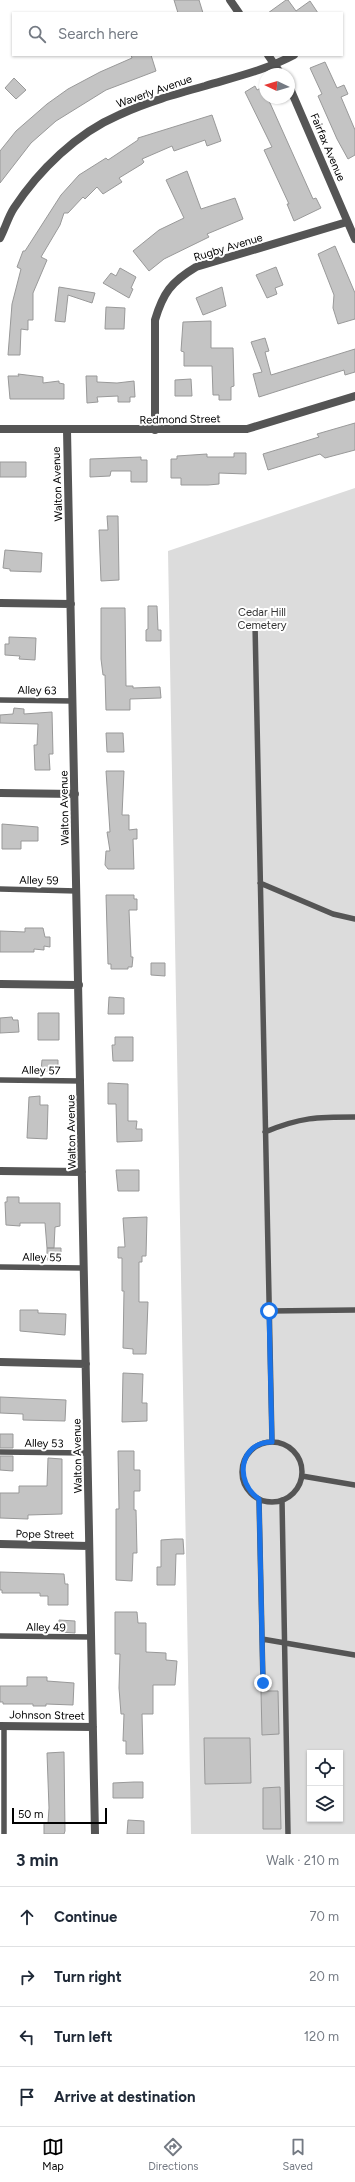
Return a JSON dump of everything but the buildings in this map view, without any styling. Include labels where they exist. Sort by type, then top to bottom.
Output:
[{"type":"street","points":[[230,0],[238,12]]},
{"type":"street","points":[[269,56],[277,68]]},
{"type":"street","name":"Waverly Avenue","points":[[0,238],[14,209],[34,181],[56,157],[90,131],[118,115],[154,101],[275,65],[292,56]]},
{"type":"street","name":"Fairfax Avenue","points":[[295,100],[355,239]]},
{"type":"street","name":"Rugby Avenue","points":[[154,430],[155,320],[160,304],[167,290],[180,277],[196,267],[347,222]]},
{"type":"street","name":"Redmond Street","points":[[0,429],[247,429],[355,396]]},
{"type":"street","name":"Walton Avenue","points":[[67,430],[95,1834]]},
{"type":"street","points":[[0,604],[71,604]]},
{"type":"street","points":[[0,793],[75,794]]},
{"type":"street","points":[[0,984],[79,985]]},
{"type":"street","points":[[0,1171],[82,1172]]},
{"type":"street","points":[[0,1362],[86,1364]]},
{"type":"street","name":"Pope Street","points":[[0,1544],[90,1546]]},
{"type":"street","name":"Johnson Street","points":[[2,1726],[93,1727]]},
{"type":"lane","points":[[255,624],[272,1442]]},
{"type":"lane","name":"Alley 63","points":[[0,700],[73,701]]},
{"type":"lane","points":[[260,882],[333,914],[355,919]]},
{"type":"lane","name":"Alley 59","points":[[0,889],[77,891]]},
{"type":"lane","name":"Alley 57","points":[[0,1080],[81,1081]]},
{"type":"lane","points":[[265,1132],[290,1122],[307,1118],[355,1116]]},
{"type":"lane","name":"Alley 55","points":[[0,1266],[84,1268]]},
{"type":"lane","points":[[269,1311],[355,1310]]},
{"type":"lane","points":[[272,1442],[285,1445],[293,1450],[302,1466],[302,1476],[294,1493],[282,1500],[268,1502],[259,1499],[246,1486],[243,1478],[243,1468],[250,1451],[258,1446],[272,1442]]},
{"type":"lane","name":"Alley 53","points":[[0,1452],[88,1453]]},
{"type":"lane","points":[[302,1476],[355,1485]]},
{"type":"lane","points":[[259,1499],[263,1683]]},
{"type":"lane","points":[[282,1500],[288,1834]]},
{"type":"lane","name":"Alley 49","points":[[0,1636],[91,1637]]},
{"type":"lane","points":[[262,1639],[355,1655]]},
{"type":"lane","points":[[2,1726],[4,1834]]},
{"type":"green space","name":"Cedar Hill Cemetery","points":[[355,488],[355,1834],[191,1834],[168,551]]},
{"type":"route","points":[[263,1683],[259,1499],[252,1494],[246,1486],[243,1478],[243,1468],[245,1459],[250,1451],[267,1442],[272,1442],[269,1311]]}]
